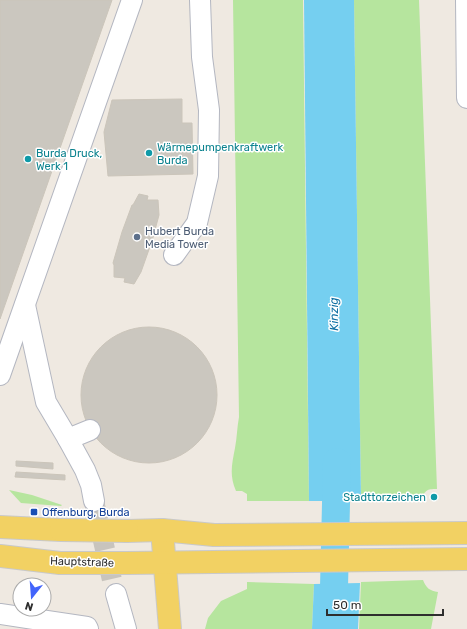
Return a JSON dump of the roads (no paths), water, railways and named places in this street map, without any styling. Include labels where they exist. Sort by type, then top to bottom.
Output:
[{"type":"main road","points":[[0,527],[61,530],[162,530],[214,535],[467,533]]},
{"type":"main road","points":[[162,530],[170,629]]},
{"type":"main road","name":"Hauptstraße","points":[[0,556],[60,563],[127,564],[244,561],[467,559]]},
{"type":"lane","points":[[0,375],[132,0]]},
{"type":"lane","points":[[174,255],[197,223],[208,176],[209,110],[202,58],[200,0]]},
{"type":"lane","points":[[466,0],[467,98]]},
{"type":"lane","points":[[25,305],[46,402],[85,470],[91,485],[94,501]]},
{"type":"lane","points":[[68,439],[90,430]]},
{"type":"lane","points":[[116,594],[126,629]]},
{"type":"lane","points":[[0,614],[87,627],[88,629]]},
{"type":"water","points":[[304,0],[354,0],[361,501],[309,501]]},
{"type":"water","points":[[360,583],[358,629],[312,629],[314,584]]},
{"type":"waterway","name":"Kinzig","points":[[333,629],[337,462]]},
{"type":"tunnel","points":[[94,501],[112,580]]},
{"type":"place","name":"Wärmepumpenkraftwerk Burda","points":[[149,153]]},
{"type":"place","name":"Burda Druck, Werk 1","points":[[28,159]]},
{"type":"place","name":"Hubert Burda Media Tower","points":[[137,237]]},
{"type":"place","name":"Stadttorzeichen","points":[[434,497]]},
{"type":"place","name":"Offenburg, Burda","points":[[34,512]]}]
